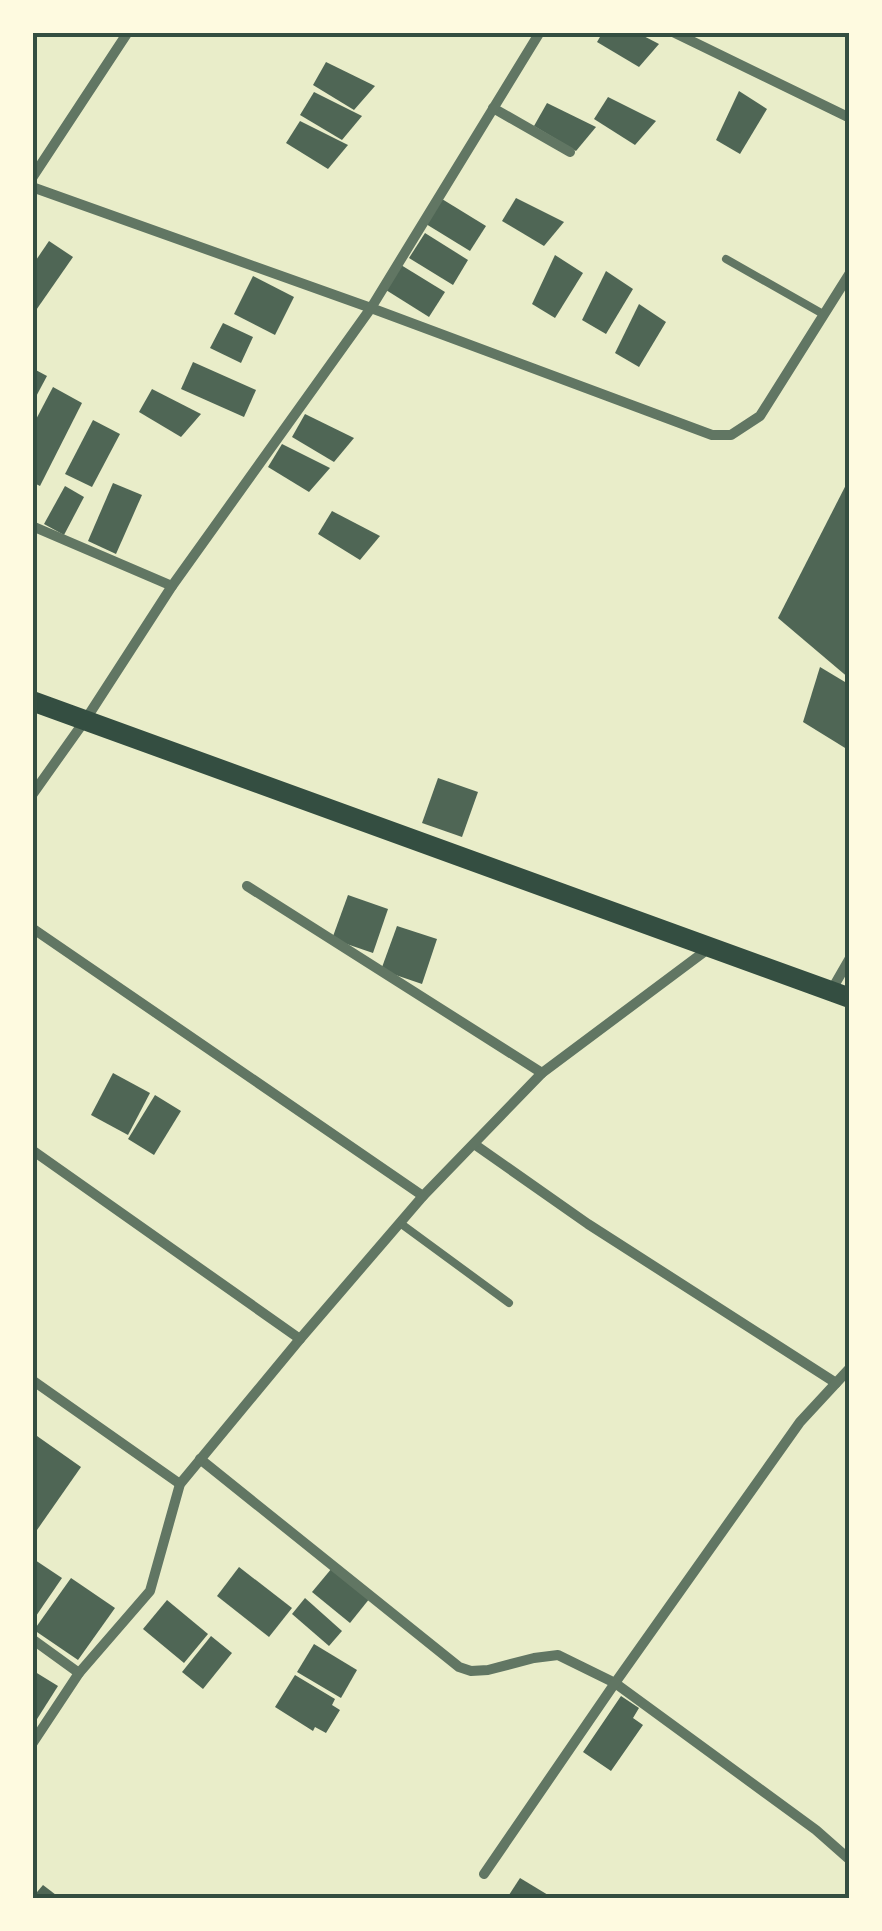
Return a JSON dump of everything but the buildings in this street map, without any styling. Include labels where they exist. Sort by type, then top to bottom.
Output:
[{"type":"main road","points":[[32,701],[840,995]]},
{"type":"street","points":[[32,178],[128,32]]},
{"type":"street","points":[[32,795],[172,586],[370,308],[540,32]]},
{"type":"street","points":[[673,32],[850,118]]},
{"type":"street","points":[[493,108],[570,152]]},
{"type":"street","points":[[32,187],[712,435],[731,435],[760,416],[848,278]]},
{"type":"street","points":[[32,526],[172,586]]},
{"type":"street","points":[[247,886],[542,1073]]},
{"type":"street","points":[[32,928],[423,1196]]},
{"type":"street","points":[[32,1744],[79,1673],[150,1591],[180,1484],[300,1339],[423,1196],[542,1073],[708,948]]},
{"type":"street","points":[[840,995],[850,958]]},
{"type":"street","points":[[474,1144],[588,1224],[836,1383]]},
{"type":"street","points":[[32,1150],[300,1339]]},
{"type":"street","points":[[484,1874],[800,1422],[850,1368]]},
{"type":"street","points":[[32,1380],[180,1484]]},
{"type":"street","points":[[200,1459],[459,1668],[488,1670],[558,1655],[614,1683],[816,1830],[850,1860]]},
{"type":"street","points":[[32,1640],[79,1673]]},
{"type":"lane","points":[[726,259],[824,314]]},
{"type":"lane","points":[[400,1223],[509,1303]]}]
